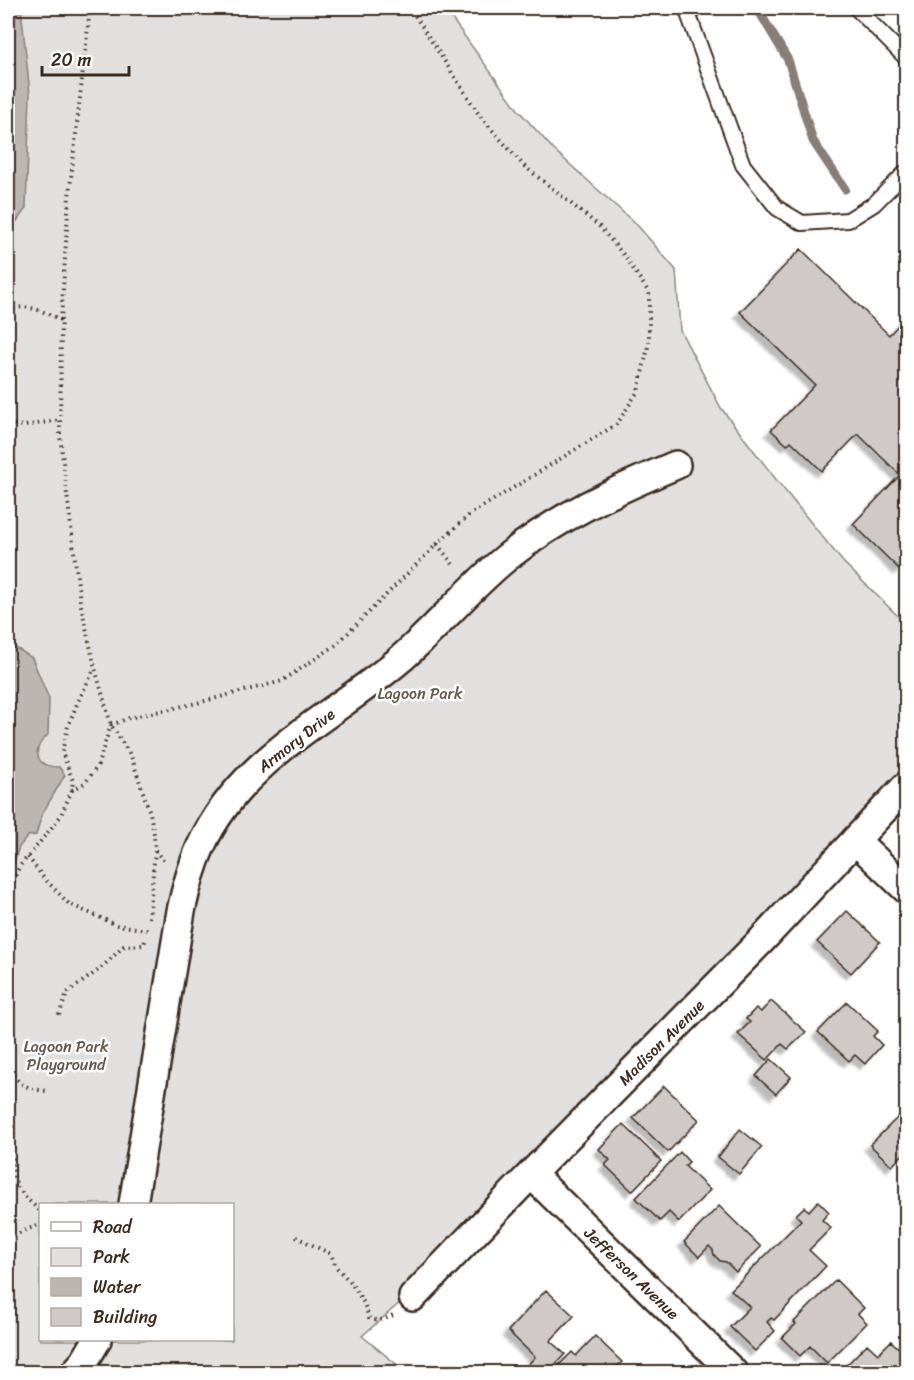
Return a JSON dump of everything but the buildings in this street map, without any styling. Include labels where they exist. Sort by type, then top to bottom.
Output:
[{"type":"street","name":"Armory Drive","points":[[133,1203],[171,968],[186,890],[201,845],[219,814],[244,783],[280,749],[400,660],[489,573],[527,542],[584,506],[676,465]]},
{"type":"street","name":"Madison Avenue","points":[[413,1297],[760,942],[906,786]]},
{"type":"street","points":[[855,840],[906,889]]},
{"type":"street","name":"Jefferson Avenue","points":[[531,1174],[734,1372]]},
{"type":"street","points":[[75,1372],[96,1341]]},
{"type":"lane","points":[[686,8],[743,165],[777,208],[802,223],[848,220],[874,204],[906,172]]},
{"type":"lane","points":[[856,8],[906,58]]},
{"type":"path","points":[[59,1015],[67,993],[100,969],[124,946],[144,945],[148,930],[155,850],[150,813],[131,756],[111,725],[95,668],[80,601],[60,436],[61,320],[69,196],[90,8]]},
{"type":"path","points":[[111,725],[129,718],[282,681],[336,645],[469,515],[616,424],[638,391],[649,343],[649,293],[627,259],[599,226],[524,166],[480,116],[410,8]]},
{"type":"path","points":[[8,310],[33,308],[43,310],[61,320]]},
{"type":"path","points":[[8,424],[30,425],[60,420]]},
{"type":"path","points":[[8,929],[10,898],[17,872],[22,862],[60,817],[72,790],[73,781],[62,752],[68,726],[95,668]]},
{"type":"path","points":[[72,790],[85,783],[97,767],[111,725]]},
{"type":"path","points":[[155,850],[186,890]]},
{"type":"path","points":[[28,857],[43,877],[69,904],[117,925],[148,930]]},
{"type":"path","points":[[8,1064],[20,1084],[47,1091]]},
{"type":"path","points":[[12,1074],[14,1179],[24,1196],[39,1210]]},
{"type":"path","points":[[8,1238],[39,1224]]},
{"type":"path","points":[[296,1237],[332,1254],[336,1268],[351,1283],[364,1303],[369,1318],[384,1319],[403,1310],[413,1297]]},
{"type":"green space","name":"Lagoon Park","points":[[8,8],[444,8],[519,111],[554,150],[638,226],[676,270],[680,330],[721,408],[843,562],[906,624],[906,783],[426,1280],[362,1336],[406,1372],[8,1372]]},
{"type":"water","points":[[8,8],[21,8],[30,94],[26,208],[8,234]]},
{"type":"water","points":[[8,643],[32,658],[49,699],[48,735],[39,746],[38,757],[45,764],[59,767],[65,775],[42,814],[36,835],[28,836],[19,847],[8,881]]},
{"type":"waterway","points":[[757,8],[788,60],[813,141],[845,189]]},
{"type":"park label","name":"Lagoon Park Playground","points":[[66,1055]]}]
